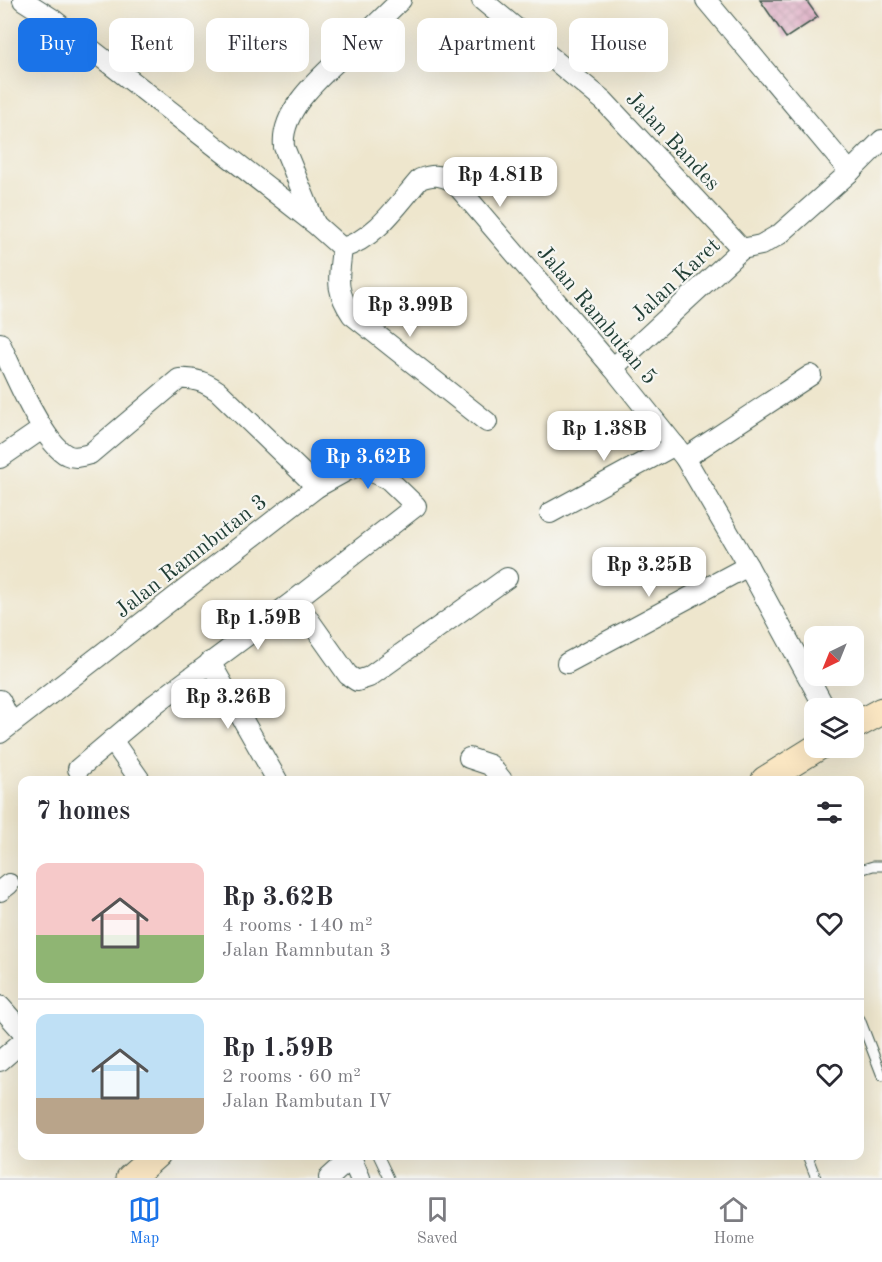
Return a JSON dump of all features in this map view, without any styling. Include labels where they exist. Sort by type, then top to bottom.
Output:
[{"type":"main road","points":[[864,721],[882,711]]},
{"type":"main road","points":[[771,776],[804,756]]},
{"type":"street","points":[[23,0],[51,18],[315,224],[342,248],[338,288],[352,315],[487,422]]},
{"type":"street","points":[[315,224],[284,147],[283,137],[297,104],[312,86],[401,0]]},
{"type":"street","name":"Jalan Bandes","points":[[482,0],[604,101],[742,249]]},
{"type":"street","points":[[706,0],[850,172]]},
{"type":"street","name":"Jalan Karet","points":[[613,368],[742,249],[761,245],[780,234],[850,172],[882,140]]},
{"type":"street","name":"Jalan Rambutan 5","points":[[342,248],[369,235],[420,179],[439,174],[453,181],[613,368],[680,452],[748,566],[820,698]]},
{"type":"street","points":[[0,343],[42,429],[65,455],[75,458],[90,454],[179,379],[190,378],[204,382],[218,391],[317,487]]},
{"type":"street","points":[[550,513],[680,452],[812,375]]},
{"type":"street","points":[[0,458],[42,429]]},
{"type":"street","name":"Jalan Ramnbutan 3","points":[[6,728],[317,487],[348,470],[359,466],[388,479],[416,506],[295,600]]},
{"type":"street","points":[[567,663],[748,566]]},
{"type":"street","points":[[78,769],[155,704],[295,600],[348,675],[357,681],[369,677],[507,578]]},
{"type":"street","points":[[210,662],[275,776]]},
{"type":"street","points":[[0,700],[6,728]]},
{"type":"street","points":[[112,740],[137,776]]},
{"type":"street","points":[[469,758],[490,765],[499,776]]},
{"type":"street","points":[[0,1006],[18,1026]]},
{"type":"street","points":[[0,1061],[18,1045]]},
{"type":"street","points":[[329,1178],[347,1160]]},
{"type":"street","points":[[353,1160],[360,1178]]},
{"type":"lane","points":[[864,869],[882,866]]},
{"type":"lane","points":[[864,1029],[882,1076]]},
{"type":"lane","points":[[380,1160],[389,1178]]},
{"type":"lane","points":[[809,1160],[816,1178]]},
{"type":"building","points":[[760,0],[806,0],[818,17],[786,38]]}]
